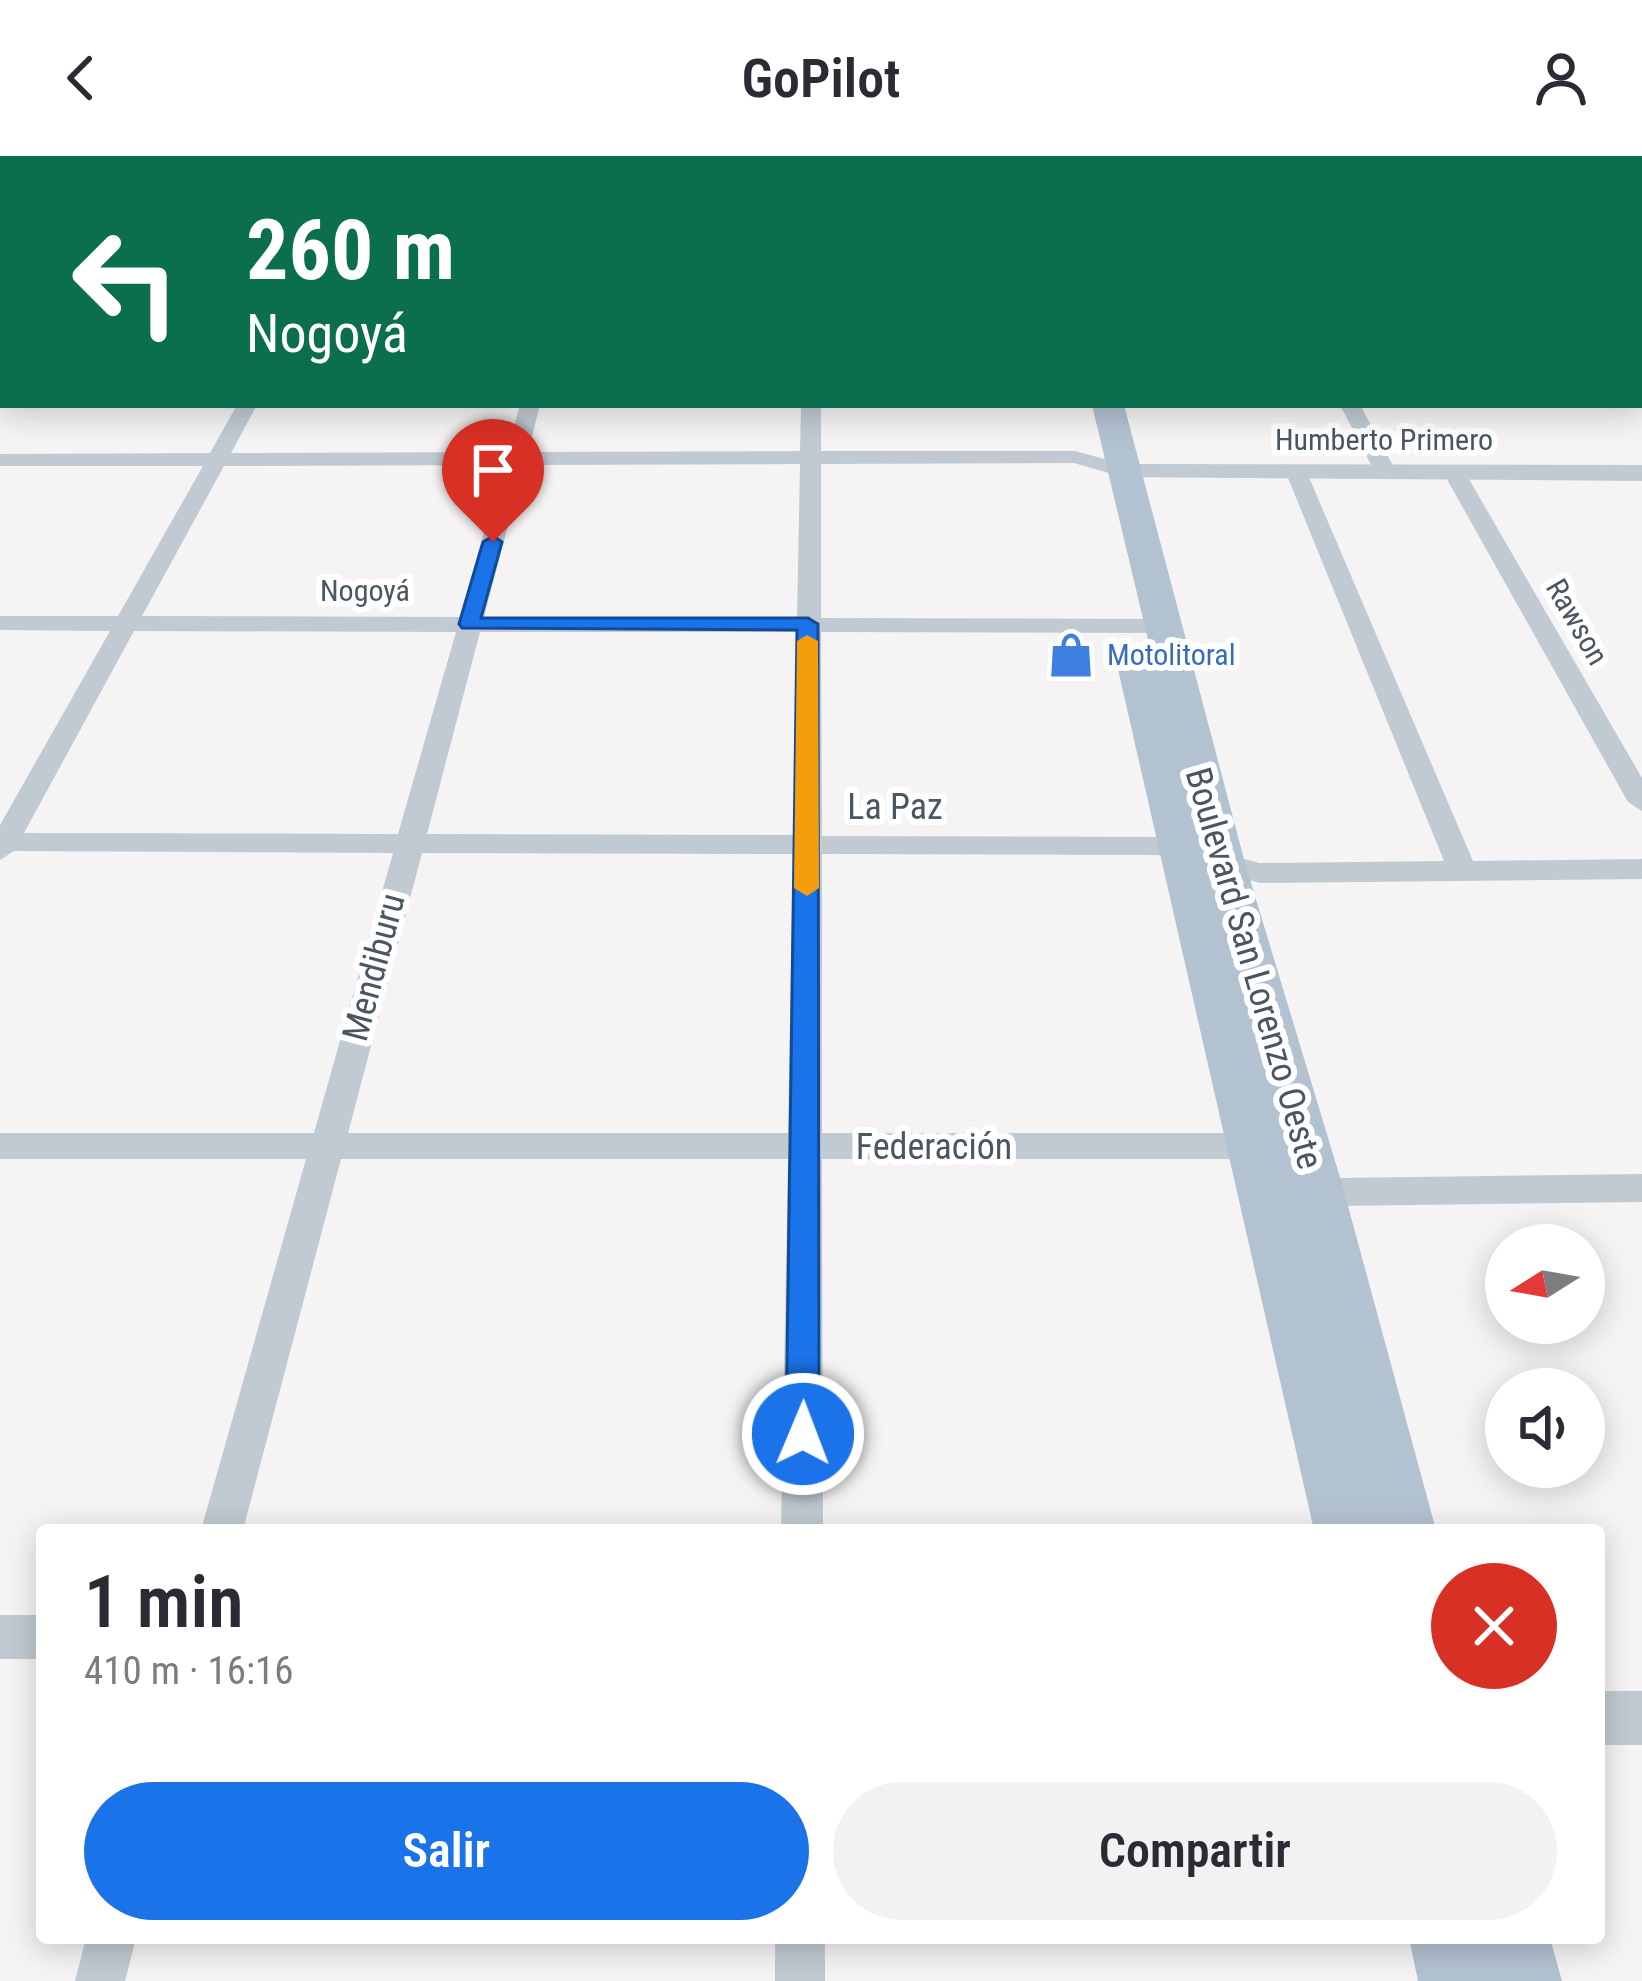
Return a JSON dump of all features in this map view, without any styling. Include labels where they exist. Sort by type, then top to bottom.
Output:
[{"type":"main road","name":"Boulevard San Lorenzo Oeste","points":[[1079,408],[1108,466]]},
{"type":"main road","name":"Boulevard San Lorenzo Oeste","points":[[1108,408],[1108,466],[1202,856],[1256,1154],[1345,1524]]},
{"type":"main road","name":"Boulevard San Lorenzo Oeste","points":[[1202,856],[1315,1184],[1402,1524]]},
{"type":"main road","points":[[1448,1944],[1457,1981]]},
{"type":"main road","points":[[1514,1944],[1523,1981]]},
{"type":"street","points":[[2,845],[245,408]]},
{"type":"street","name":"Mendiburu","points":[[224,1524],[323,1147],[529,408]]},
{"type":"street","points":[[802,1524],[812,408]]},
{"type":"street","points":[[1352,408],[1386,473]]},
{"type":"street","name":"Humberto Primero","points":[[0,460],[812,457],[1297,473],[1642,473]]},
{"type":"street","points":[[1297,473],[1462,870]]},
{"type":"street","name":"Rawson","points":[[1455,474],[1642,802]]},
{"type":"street","name":"Nogoyá","points":[[0,623],[1144,626]]},
{"type":"street","name":"La Paz","points":[[2,845],[807,845],[1202,856],[1260,873],[1642,869]]},
{"type":"street","name":"Federación","points":[[0,1146],[1232,1146],[1336,1192],[1642,1188]]},
{"type":"street","points":[[0,1637],[36,1637]]},
{"type":"street","points":[[1605,1718],[1642,1718]]},
{"type":"street","points":[[100,1981],[109,1944]]},
{"type":"street","points":[[800,1944],[800,1981]]},
{"type":"slow traffic","points":[[807,641],[807,888]]},
{"type":"place","name":"Motolitoral","points":[[1071,655]]},
{"type":"route","points":[[493,542],[470,624],[808,624],[803,1434]]}]
